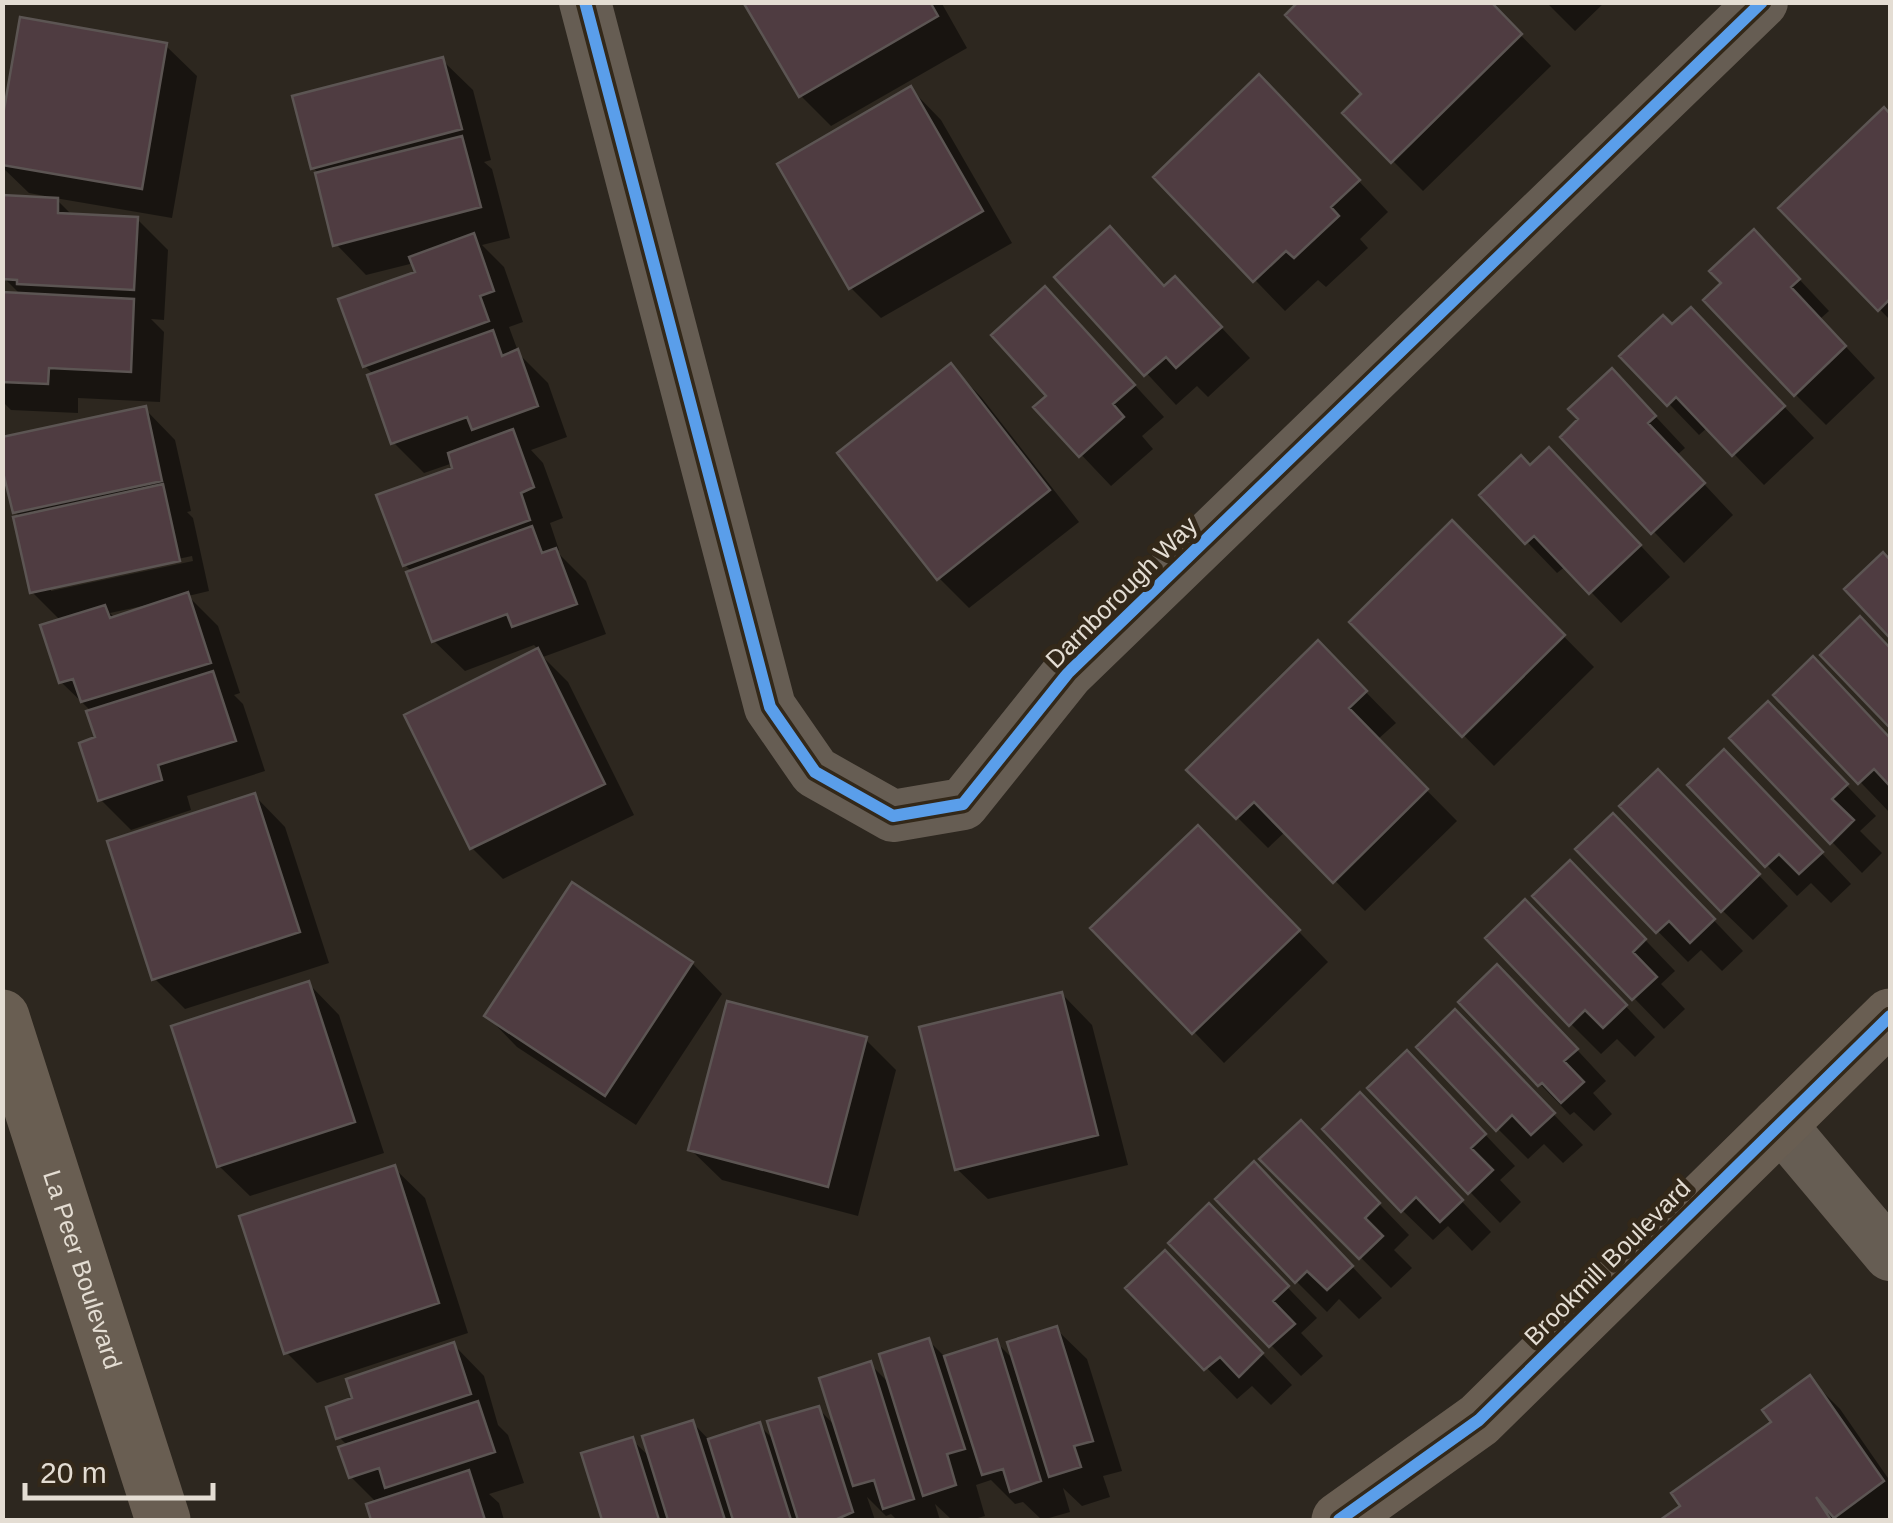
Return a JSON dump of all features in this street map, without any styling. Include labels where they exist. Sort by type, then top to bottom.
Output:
[{"type":"street","name":"Darnborough Way","points":[[584,2],[770,707],[815,772],[892,816],[963,804],[1068,673],[1762,2]]},
{"type":"street","name":"La Peer Boulevard","points":[[2,1016],[163,1520]]},
{"type":"street","name":"Brookmill Boulevard","points":[[1339,1520],[1480,1420],[1890,1016]]},
{"type":"street","points":[[1779,1123],[1890,1255]]},
{"type":"building","points":[[743,2],[930,2],[938,16],[799,97]]},
{"type":"building","points":[[1298,2],[1491,2],[1522,34],[1391,163],[1342,113],[1361,94],[1285,15]]},
{"type":"building","points":[[20,17],[167,43],[142,189],[2,165],[2,121]]},
{"type":"building","points":[[443,57],[462,129],[311,169],[292,96]]},
{"type":"building","points":[[1259,74],[1360,180],[1331,207],[1339,216],[1294,258],[1286,251],[1253,282],[1153,177]]},
{"type":"building","points":[[911,86],[983,211],[849,289],[777,164]]},
{"type":"building","points":[[1884,107],[1890,114],[1890,299],[1878,311],[1778,208]]},
{"type":"building","points":[[462,136],[481,207],[333,246],[315,173]]},
{"type":"building","points":[[2,195],[58,198],[58,213],[138,217],[134,290],[17,284],[17,280],[2,279]]},
{"type":"building","points":[[1110,226],[1164,286],[1175,276],[1222,327],[1176,368],[1166,357],[1144,376],[1054,277]]},
{"type":"building","points":[[1754,229],[1800,279],[1791,287],[1846,346],[1794,396],[1703,300],[1721,283],[1709,271]]},
{"type":"building","points":[[474,233],[494,291],[480,296],[489,321],[363,367],[338,299],[415,272],[409,257]]},
{"type":"building","points":[[1045,286],[1135,385],[1113,404],[1124,417],[1079,457],[1033,407],[1046,396],[991,335]]},
{"type":"building","points":[[2,292],[134,299],[131,372],[49,368],[48,384],[2,382]]},
{"type":"building","points":[[1691,307],[1785,406],[1732,456],[1676,397],[1667,406],[1619,356],[1663,315],[1672,324]]},
{"type":"building","points":[[493,330],[502,356],[518,349],[538,406],[472,430],[467,417],[391,444],[367,375]]},
{"type":"building","points":[[951,363],[1050,490],[937,580],[837,453]]},
{"type":"building","points":[[1612,368],[1656,416],[1648,423],[1705,483],[1651,534],[1560,437],[1578,419],[1568,409]]},
{"type":"building","points":[[146,406],[162,481],[13,513],[2,468],[2,437]]},
{"type":"building","points":[[513,429],[534,487],[521,493],[530,520],[403,566],[376,495],[452,468],[448,453]]},
{"type":"building","points":[[1549,447],[1641,545],[1589,594],[1534,536],[1525,544],[1479,495],[1521,455],[1530,465]]},
{"type":"building","points":[[163,484],[180,561],[30,593],[13,517]]},
{"type":"building","points":[[1452,520],[1565,635],[1462,737],[1349,622]]},
{"type":"building","points":[[532,526],[542,553],[556,548],[577,604],[512,627],[507,614],[432,642],[406,572]]},
{"type":"building","points":[[1883,552],[1890,560],[1890,638],[1844,589]]},
{"type":"building","points":[[188,592],[211,663],[81,702],[73,679],[59,683],[40,625],[105,605],[110,618]]},
{"type":"building","points":[[1860,616],[1890,648],[1890,728],[1820,655]]},
{"type":"building","points":[[1318,640],[1367,691],[1349,708],[1428,789],[1333,883],[1254,802],[1236,819],[1186,770]]},
{"type":"building","points":[[538,648],[605,784],[470,849],[404,715]]},
{"type":"building","points":[[1813,656],[1890,738],[1890,786],[1874,769],[1858,784],[1773,695]]},
{"type":"building","points":[[213,671],[236,741],[158,765],[162,780],[98,801],[79,743],[95,737],[86,711]]},
{"type":"building","points":[[1768,701],[1848,784],[1832,799],[1854,820],[1830,844],[1729,738]]},
{"type":"building","points":[[1724,749],[1823,852],[1799,874],[1779,854],[1765,867],[1687,785]]},
{"type":"building","points":[[1658,769],[1760,874],[1721,912],[1619,806]]},
{"type":"building","points":[[255,793],[300,932],[152,980],[107,841]]},
{"type":"building","points":[[1613,813],[1715,919],[1690,943],[1669,921],[1656,933],[1575,849]]},
{"type":"building","points":[[1198,825],[1300,930],[1192,1034],[1090,928]]},
{"type":"building","points":[[1570,860],[1646,939],[1633,952],[1657,977],[1632,1000],[1532,896]]},
{"type":"building","points":[[572,882],[693,962],[605,1096],[484,1016]]},
{"type":"building","points":[[1525,899],[1627,1005],[1603,1028],[1585,1010],[1569,1026],[1485,938]]},
{"type":"building","points":[[1497,964],[1578,1049],[1564,1061],[1584,1082],[1561,1103],[1542,1083],[1538,1086],[1458,1002]]},
{"type":"building","points":[[309,981],[355,1122],[217,1167],[171,1026]]},
{"type":"building","points":[[1062,992],[1098,1135],[955,1170],[919,1027]]},
{"type":"building","points":[[727,1001],[867,1037],[828,1187],[688,1150]]},
{"type":"building","points":[[1455,1009],[1555,1113],[1531,1135],[1512,1115],[1496,1131],[1416,1047]]},
{"type":"building","points":[[1407,1050],[1486,1134],[1471,1148],[1493,1170],[1468,1194],[1367,1088]]},
{"type":"building","points":[[1360,1092],[1463,1200],[1440,1222],[1416,1197],[1401,1212],[1322,1129]]},
{"type":"building","points":[[1301,1120],[1380,1203],[1365,1218],[1383,1236],[1359,1259],[1259,1159]]},
{"type":"building","points":[[1254,1161],[1353,1266],[1327,1290],[1307,1271],[1295,1283],[1215,1199]]},
{"type":"building","points":[[395,1165],[439,1303],[284,1354],[239,1216]]},
{"type":"building","points":[[1209,1203],[1289,1286],[1273,1301],[1295,1324],[1269,1347],[1168,1243]]},
{"type":"building","points":[[1165,1250],[1263,1353],[1239,1377],[1220,1357],[1204,1370],[1125,1288]]},
{"type":"building","points":[[1057,1326],[1093,1441],[1074,1446],[1081,1467],[1049,1477],[1007,1342]]},
{"type":"building","points":[[929,1338],[965,1449],[947,1454],[956,1485],[923,1496],[879,1354]]},
{"type":"building","points":[[997,1339],[1041,1481],[1010,1492],[1003,1469],[982,1475],[944,1356]]},
{"type":"building","points":[[454,1342],[471,1394],[336,1439],[326,1407],[352,1398],[346,1379]]},
{"type":"building","points":[[871,1361],[914,1499],[883,1509],[874,1480],[853,1486],[819,1378]]},
{"type":"building","points":[[1810,1375],[1884,1481],[1834,1518],[1816,1497],[1831,1520],[1660,1520],[1680,1506],[1671,1493],[1771,1422],[1762,1410]]},
{"type":"building","points":[[478,1401],[495,1452],[385,1488],[379,1468],[349,1478],[338,1447]]},
{"type":"building","points":[[819,1406],[853,1512],[835,1520],[798,1520],[767,1421]]},
{"type":"building","points":[[693,1420],[725,1520],[668,1520],[642,1436]]},
{"type":"building","points":[[760,1422],[791,1520],[733,1520],[708,1439]]},
{"type":"building","points":[[633,1437],[659,1520],[602,1520],[581,1453]]},
{"type":"building","points":[[469,1470],[485,1520],[371,1520],[366,1504]]},
{"type":"cycle path","points":[[585,2],[770,707],[815,772],[893,816],[963,804],[1068,673],[1762,2]]},
{"type":"cycle path","points":[[1339,1520],[1479,1420],[1890,1016]]}]
